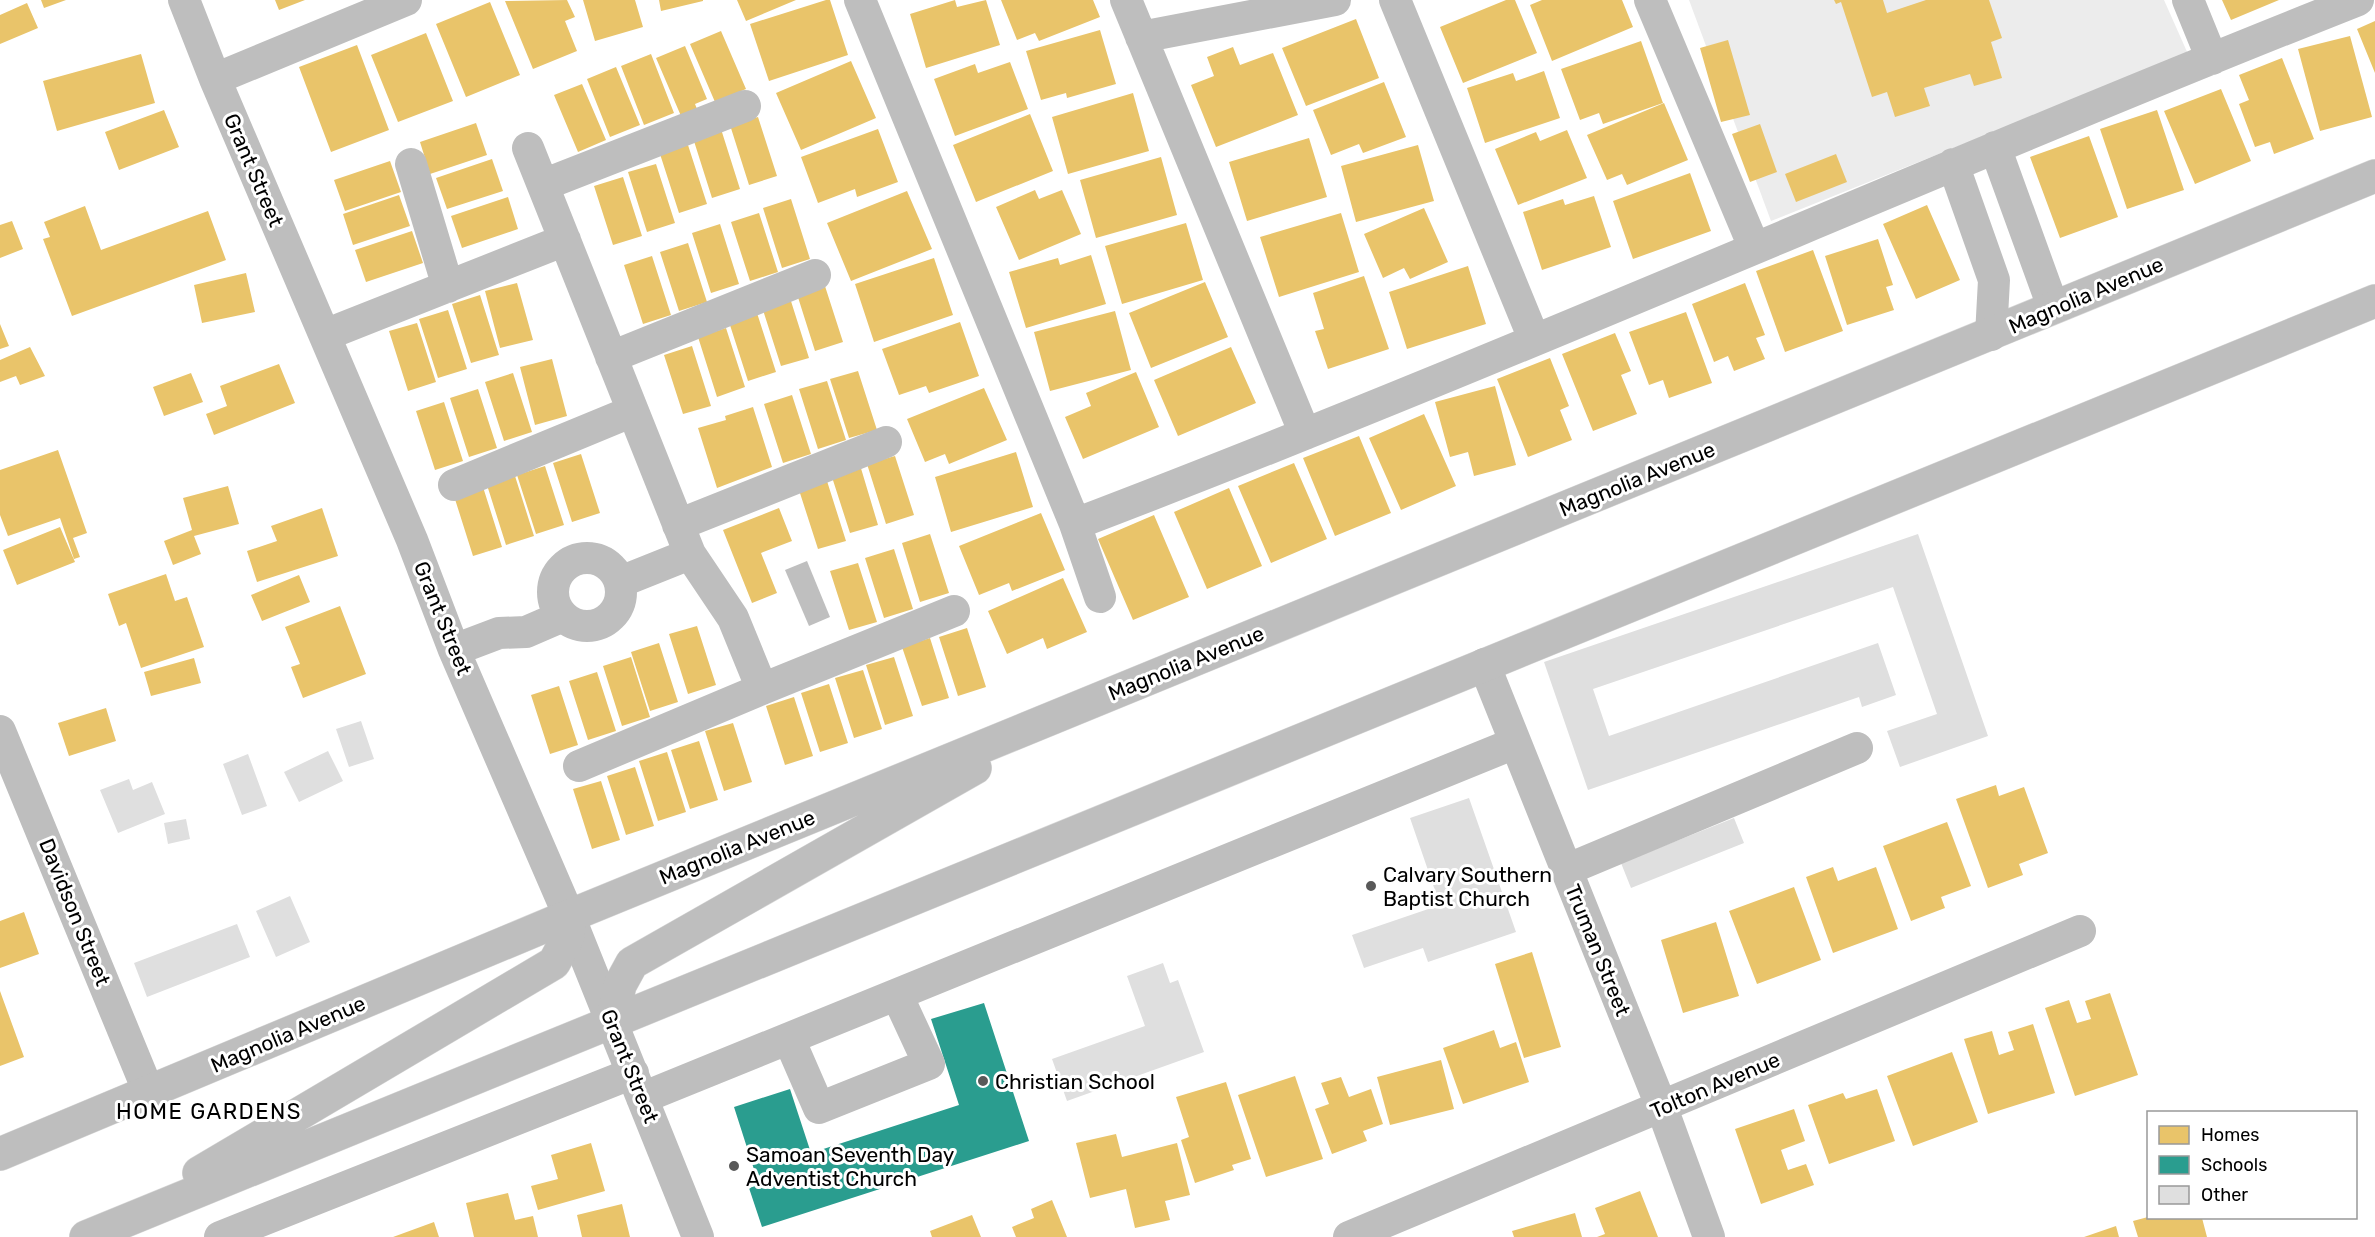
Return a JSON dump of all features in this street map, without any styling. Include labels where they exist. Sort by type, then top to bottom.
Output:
[{"type":"main road","name":"Magnolia Avenue","points":[[0,1154],[1094,700],[2375,177]]},
{"type":"main road","points":[[94,1234],[2375,301]]},
{"type":"main road","points":[[612,1022],[620,986],[632,963],[1094,700]]},
{"type":"main road","points":[[94,1234],[554,963],[568,936],[569,916]]},
{"type":"street","name":"Grant Street","points":[[184,0],[215,79],[412,540],[454,650],[569,916],[698,1237]]},
{"type":"street","points":[[215,79],[406,0]]},
{"type":"street","points":[[860,0],[1075,524],[1100,597]]},
{"type":"street","points":[[1126,0],[1305,434]]},
{"type":"street","points":[[1141,37],[1335,0]]},
{"type":"street","points":[[1395,0],[1534,339]]},
{"type":"street","points":[[1650,0],[1754,247]]},
{"type":"street","points":[[2188,0],[2212,59]]},
{"type":"street","points":[[1075,524],[1305,434],[1953,164],[2358,0]]},
{"type":"street","points":[[543,185],[745,106]]},
{"type":"street","points":[[1995,147],[2053,307]]},
{"type":"street","points":[[528,148],[690,554],[732,618],[762,689]]},
{"type":"street","points":[[1953,164],[1994,280],[1990,335]]},
{"type":"street","points":[[411,165],[448,286]]},
{"type":"street","points":[[325,334],[565,240]]},
{"type":"street","points":[[611,357],[815,275]]},
{"type":"street","points":[[454,485],[633,411]]},
{"type":"street","points":[[678,525],[886,442]]},
{"type":"street","points":[[620,582],[690,554]]},
{"type":"street","points":[[586,558],[607,564],[620,582],[620,604],[605,622],[583,626],[558,606],[558,574],[575,560],[586,558]]},
{"type":"street","points":[[454,650],[499,633],[526,632],[558,606]]},
{"type":"street","points":[[579,766],[954,611]]},
{"type":"street","name":"Truman Street","points":[[1484,664],[1662,1108],[1709,1237]]},
{"type":"street","name":"Davidson Street","points":[[0,731],[149,1093]]},
{"type":"street","points":[[220,1237],[638,1086],[789,1039],[1515,743]]},
{"type":"street","points":[[1566,870],[1857,748]]},
{"type":"street","name":"Tolton Avenue","points":[[1349,1237],[1662,1108],[2080,931]]},
{"type":"street","points":[[789,1039],[819,1108],[929,1064],[897,995]]},
{"type":"shaded area","points":[[1689,0],[2164,0],[2188,54],[1771,221]]},
{"type":"shaded area","points":[[807,561],[830,617],[809,626],[785,570]]},
{"type":"building: Homes","points":[[41,0],[66,0],[44,8]]},
{"type":"building: Homes","points":[[275,0],[305,0],[279,10]]},
{"type":"building: Homes","points":[[567,0],[575,17],[565,21],[577,51],[533,69],[505,1]]},
{"type":"building: Homes","points":[[583,0],[635,0],[643,27],[595,41]]},
{"type":"building: Homes","points":[[659,0],[703,0],[703,1],[661,11]]},
{"type":"building: Homes","points":[[737,0],[796,0],[746,21]]},
{"type":"building: Homes","points":[[830,0],[848,55],[769,81],[750,24]]},
{"type":"building: Homes","points":[[955,0],[957,7],[986,0],[1000,45],[926,68],[910,14]]},
{"type":"building: Homes","points":[[1001,0],[1093,0],[1100,17],[1039,41],[1035,33],[1017,40]]},
{"type":"building: Homes","points":[[1506,0],[1515,0],[1537,53],[1463,83],[1440,27]]},
{"type":"building: Homes","points":[[1542,0],[1622,0],[1633,27],[1552,61],[1530,5]]},
{"type":"building: Homes","points":[[1834,0],[1883,0],[1887,13],[1926,0],[1989,0],[2002,38],[1991,42],[2002,78],[1974,86],[1970,74],[1924,88],[1930,106],[1895,117],[1887,92],[1872,97],[1841,2],[1836,4]]},
{"type":"building: Homes","points":[[2222,0],[2279,0],[2231,20]]},
{"type":"building: Homes","points":[[490,2],[520,75],[466,97],[436,24]]},
{"type":"building: Homes","points":[[27,3],[38,28],[0,44],[0,15]]},
{"type":"building: Homes","points":[[1356,19],[1379,78],[1306,106],[1282,48]]},
{"type":"building: Homes","points":[[2375,21],[2375,73],[2357,29]]},
{"type":"building: Homes","points":[[1100,30],[1116,84],[1067,98],[1066,93],[1041,100],[1026,51]]},
{"type":"building: Homes","points":[[721,31],[746,89],[715,102],[690,44]]},
{"type":"building: Homes","points":[[426,33],[453,101],[398,122],[371,55]]},
{"type":"building: Homes","points":[[2350,36],[2372,117],[2320,131],[2298,49]]},
{"type":"building: Homes","points":[[1728,40],[1750,115],[1721,122],[1700,48]]},
{"type":"building: Homes","points":[[1641,41],[1663,103],[1603,124],[1599,113],[1580,120],[1561,69]]},
{"type":"building: Homes","points":[[357,45],[389,130],[331,152],[299,67]]},
{"type":"building: Homes","points":[[685,46],[707,99],[695,104],[697,109],[681,116],[656,58]]},
{"type":"building: Homes","points":[[1233,47],[1240,65],[1273,53],[1298,115],[1216,147],[1191,85],[1214,76],[1207,57]]},
{"type":"building: Homes","points":[[141,54],[155,103],[57,131],[43,81]]},
{"type":"building: Homes","points":[[651,54],[674,113],[644,125],[621,66]]},
{"type":"building: Homes","points":[[2282,58],[2314,139],[2274,154],[2270,142],[2255,147],[2239,104],[2249,100],[2239,75]]},
{"type":"building: Homes","points":[[851,61],[876,118],[801,150],[776,93]]},
{"type":"building: Homes","points":[[1010,62],[1028,109],[955,136],[934,79],[975,64],[978,73]]},
{"type":"building: Homes","points":[[616,67],[640,125],[610,137],[587,79]]},
{"type":"building: Homes","points":[[1544,71],[1560,118],[1485,143],[1467,88],[1513,73],[1516,81]]},
{"type":"building: Homes","points":[[1384,82],[1406,137],[1363,153],[1359,144],[1331,155],[1313,110]]},
{"type":"building: Homes","points":[[582,84],[606,140],[578,152],[554,95]]},
{"type":"building: Homes","points":[[2221,89],[2251,161],[2195,184],[2164,111]]},
{"type":"building: Homes","points":[[1133,93],[1149,151],[1068,174],[1052,117]]},
{"type":"building: Homes","points":[[1664,103],[1688,160],[1627,185],[1622,174],[1607,180],[1587,135]]},
{"type":"building: Homes","points":[[164,110],[179,147],[119,170],[105,132]]},
{"type":"building: Homes","points":[[2157,110],[2184,190],[2127,209],[2100,129]]},
{"type":"building: Homes","points":[[1030,114],[1053,171],[976,202],[953,145]]},
{"type":"building: Homes","points":[[758,117],[777,176],[749,185],[730,125]]},
{"type":"building: Homes","points":[[476,123],[487,155],[430,174],[420,142]]},
{"type":"building: Homes","points":[[1760,124],[1777,172],[1750,182],[1732,134]]},
{"type":"building: Homes","points":[[721,129],[740,189],[712,198],[693,138]]},
{"type":"building: Homes","points":[[878,129],[898,182],[857,197],[855,189],[818,203],[801,157]]},
{"type":"building: Homes","points":[[1567,130],[1587,178],[1518,205],[1495,149],[1536,132],[1540,141]]},
{"type":"building: Homes","points":[[2089,136],[2118,217],[2060,238],[2030,157]]},
{"type":"building: Homes","points":[[1309,138],[1327,197],[1247,221],[1229,162]]},
{"type":"building: Homes","points":[[688,145],[707,204],[679,213],[660,154]]},
{"type":"building: Homes","points":[[1418,145],[1434,201],[1356,222],[1341,166]]},
{"type":"building: Homes","points":[[1836,154],[1847,182],[1796,202],[1785,174]]},
{"type":"building: Homes","points":[[1161,157],[1177,215],[1096,238],[1080,180]]},
{"type":"building: Homes","points":[[492,159],[503,191],[447,209],[436,178]]},
{"type":"building: Homes","points":[[390,161],[401,192],[345,211],[334,180]]},
{"type":"building: Homes","points":[[656,164],[675,223],[647,232],[628,172]]},
{"type":"building: Homes","points":[[1690,173],[1711,231],[1633,259],[1613,201]]},
{"type":"building: Homes","points":[[623,177],[642,236],[613,245],[594,186]]},
{"type":"building: Homes","points":[[1035,190],[1039,199],[1062,190],[1081,234],[1019,260],[996,207]]},
{"type":"building: Homes","points":[[907,191],[932,249],[851,281],[827,223]]},
{"type":"building: Homes","points":[[399,195],[410,226],[353,245],[343,214]]},
{"type":"building: Homes","points":[[1594,196],[1611,247],[1542,270],[1523,212],[1563,199],[1565,205]]},
{"type":"building: Homes","points":[[508,197],[518,229],[462,248],[451,216]]},
{"type":"building: Homes","points":[[791,199],[810,259],[782,268],[763,208]]},
{"type":"building: Homes","points":[[1927,205],[1960,280],[1916,299],[1883,224]]},
{"type":"building: Homes","points":[[85,206],[101,250],[208,211],[226,260],[72,316],[43,239],[50,237],[44,222]]},
{"type":"building: Homes","points":[[1424,208],[1448,262],[1410,279],[1404,268],[1383,278],[1364,234]]},
{"type":"building: Homes","points":[[759,213],[778,272],[750,281],[731,222]]},
{"type":"building: Homes","points":[[1341,213],[1359,272],[1279,297],[1260,237]]},
{"type":"building: Homes","points":[[12,221],[23,249],[0,258],[0,225]]},
{"type":"building: Homes","points":[[1186,223],[1203,280],[1122,304],[1105,246]]},
{"type":"building: Homes","points":[[720,224],[739,284],[711,293],[692,233]]},
{"type":"building: Homes","points":[[412,231],[423,263],[366,282],[355,250]]},
{"type":"building: Homes","points":[[1878,239],[1893,285],[1886,287],[1894,310],[1847,325],[1825,256]]},
{"type":"building: Homes","points":[[688,243],[707,302],[679,311],[660,252]]},
{"type":"building: Homes","points":[[1813,250],[1843,331],[1785,352],[1756,271]]},
{"type":"building: Homes","points":[[1091,255],[1106,304],[1026,328],[1009,272],[1058,258],[1060,265]]},
{"type":"building: Homes","points":[[652,256],[671,315],[643,324],[624,265]]},
{"type":"building: Homes","points":[[934,258],[953,315],[874,342],[855,284]]},
{"type":"building: Homes","points":[[1468,266],[1486,324],[1407,349],[1389,292]]},
{"type":"building: Homes","points":[[246,273],[255,312],[202,323],[194,285]]},
{"type":"building: Homes","points":[[1364,276],[1389,349],[1328,369],[1315,331],[1324,329],[1313,293]]},
{"type":"building: Homes","points":[[1205,282],[1228,337],[1151,368],[1129,313]]},
{"type":"building: Homes","points":[[517,283],[533,340],[500,348],[485,291]]},
{"type":"building: Homes","points":[[824,283],[843,342],[815,351],[796,291]]},
{"type":"building: Homes","points":[[1745,283],[1765,335],[1756,338],[1765,359],[1734,371],[1728,356],[1714,362],[1692,304]]},
{"type":"building: Homes","points":[[480,295],[499,355],[471,363],[452,304]]},
{"type":"building: Homes","points":[[790,298],[809,358],[781,366],[762,307]]},
{"type":"building: Homes","points":[[448,310],[467,369],[438,378],[419,319]]},
{"type":"building: Homes","points":[[1115,311],[1131,370],[1050,391],[1034,332]]},
{"type":"building: Homes","points":[[1686,312],[1712,383],[1669,398],[1663,380],[1649,385],[1629,332]]},
{"type":"building: Homes","points":[[757,313],[776,372],[748,381],[729,322]]},
{"type":"building: Homes","points":[[960,322],[979,376],[929,393],[926,386],[899,395],[882,349]]},
{"type":"building: Homes","points":[[417,323],[436,382],[408,391],[389,331]]},
{"type":"building: Homes","points":[[0,324],[9,346],[0,349]]},
{"type":"building: Homes","points":[[726,328],[745,387],[717,397],[698,337]]},
{"type":"building: Homes","points":[[1615,333],[1631,371],[1621,375],[1637,414],[1593,431],[1562,354]]},
{"type":"building: Homes","points":[[692,346],[711,406],[683,414],[664,355]]},
{"type":"building: Homes","points":[[30,347],[45,376],[20,385],[16,376],[0,382],[0,360]]},
{"type":"building: Homes","points":[[1231,347],[1256,403],[1178,436],[1154,380]]},
{"type":"building: Homes","points":[[1550,358],[1569,406],[1560,410],[1572,440],[1528,457],[1497,379]]},
{"type":"building: Homes","points":[[552,359],[567,416],[535,425],[520,367]]},
{"type":"building: Homes","points":[[279,364],[295,403],[214,435],[206,414],[227,406],[220,386]]},
{"type":"building: Homes","points":[[858,371],[877,430],[849,438],[830,379]]},
{"type":"building: Homes","points":[[1136,372],[1159,427],[1083,459],[1065,417],[1091,406],[1086,393]]},
{"type":"building: Homes","points":[[191,373],[203,402],[164,416],[153,387]]},
{"type":"building: Homes","points":[[513,373],[532,432],[504,441],[485,382]]},
{"type":"building: Homes","points":[[827,381],[846,440],[818,449],[799,389]]},
{"type":"building: Homes","points":[[1495,386],[1516,465],[1474,476],[1468,452],[1450,457],[1435,402]]},
{"type":"building: Homes","points":[[984,388],[1007,440],[949,464],[945,454],[925,462],[907,419]]},
{"type":"building: Homes","points":[[478,389],[497,448],[469,457],[450,398]]},
{"type":"building: Homes","points":[[792,395],[811,454],[783,463],[764,404]]},
{"type":"building: Homes","points":[[444,402],[463,461],[435,470],[416,411]]},
{"type":"building: Homes","points":[[753,407],[772,467],[717,488],[698,428],[726,420],[725,416]]},
{"type":"building: Homes","points":[[1424,414],[1456,486],[1401,510],[1369,438]]},
{"type":"building: Homes","points":[[1359,436],[1391,513],[1335,536],[1303,458]]},
{"type":"building: Homes","points":[[58,450],[87,533],[73,538],[80,557],[74,559],[60,518],[8,536],[0,515],[0,470]]},
{"type":"building: Homes","points":[[1016,452],[1033,507],[951,532],[935,477]]},
{"type":"building: Homes","points":[[581,454],[600,513],[572,522],[553,463]]},
{"type":"building: Homes","points":[[895,456],[914,515],[886,524],[867,464]]},
{"type":"building: Homes","points":[[1294,463],[1327,539],[1271,563],[1238,486]]},
{"type":"building: Homes","points":[[860,465],[878,525],[850,533],[831,474]]},
{"type":"building: Homes","points":[[545,466],[564,525],[536,534],[517,475]]},
{"type":"building: Homes","points":[[515,476],[534,536],[506,545],[487,485]]},
{"type":"building: Homes","points":[[827,481],[846,541],[818,549],[799,490]]},
{"type":"building: Homes","points":[[228,486],[239,524],[194,536],[201,554],[173,565],[164,541],[192,530],[183,498]]},
{"type":"building: Homes","points":[[483,487],[502,547],[473,556],[454,496]]},
{"type":"building: Homes","points":[[1229,488],[1262,566],[1207,589],[1174,512]]},
{"type":"building: Homes","points":[[322,508],[338,556],[257,582],[247,551],[277,541],[271,526]]},
{"type":"building: Homes","points":[[779,508],[792,541],[761,553],[777,593],[752,603],[723,530]]},
{"type":"building: Homes","points":[[1041,513],[1065,570],[1012,591],[1009,583],[979,595],[959,546]]},
{"type":"building: Homes","points":[[1154,515],[1189,597],[1133,620],[1098,539]]},
{"type":"building: Homes","points":[[60,527],[75,562],[17,585],[3,550]]},
{"type":"building: Homes","points":[[930,534],[949,593],[920,602],[902,543]]},
{"type":"building: Homes","points":[[894,549],[913,609],[884,618],[865,558]]},
{"type":"building: Homes","points":[[858,563],[877,622],[849,630],[830,571]]},
{"type":"building: Homes","points":[[166,574],[175,601],[187,597],[204,647],[141,668],[126,623],[119,626],[108,594]]},
{"type":"building: Homes","points":[[299,575],[310,602],[262,621],[251,595]]},
{"type":"building: Homes","points":[[1063,578],[1087,632],[1047,649],[1043,638],[1007,654],[988,611]]},
{"type":"building: Homes","points":[[340,606],[366,674],[303,698],[291,667],[300,664],[285,627]]},
{"type":"building: Homes","points":[[697,626],[716,685],[688,694],[669,634]]},
{"type":"building: Homes","points":[[967,628],[986,687],[958,696],[939,637]]},
{"type":"building: Homes","points":[[930,638],[949,698],[922,706],[902,647]]},
{"type":"building: Homes","points":[[659,643],[678,702],[650,711],[631,652]]},
{"type":"building: Homes","points":[[631,657],[650,717],[622,726],[603,666]]},
{"type":"building: Homes","points":[[894,657],[913,716],[885,725],[866,665]]},
{"type":"building: Homes","points":[[194,658],[201,683],[151,696],[144,672]]},
{"type":"building: Homes","points":[[863,670],[882,729],[854,738],[835,678]]},
{"type":"building: Homes","points":[[597,672],[616,731],[588,740],[569,681]]},
{"type":"building: Homes","points":[[829,684],[848,743],[820,752],[801,693]]},
{"type":"building: Homes","points":[[559,686],[578,745],[550,754],[531,695]]},
{"type":"building: Homes","points":[[794,697],[813,756],[785,765],[766,706]]},
{"type":"building: Homes","points":[[106,708],[116,741],[69,756],[58,723]]},
{"type":"building: Homes","points":[[733,723],[752,782],[724,791],[705,731]]},
{"type":"building: Homes","points":[[699,741],[718,800],[690,809],[671,750]]},
{"type":"building: Homes","points":[[667,752],[686,812],[658,821],[639,761]]},
{"type":"building: Homes","points":[[635,767],[654,826],[626,835],[607,776]]},
{"type":"building: Homes","points":[[601,781],[620,840],[592,849],[573,789]]},
{"type":"building: Homes","points":[[1996,785],[1999,796],[2024,787],[2048,853],[2019,864],[2023,875],[1988,888],[1956,799]]},
{"type":"building: Homes","points":[[1947,822],[1971,886],[1941,897],[1945,908],[1911,921],[1883,846]]},
{"type":"building: Homes","points":[[1833,867],[1838,881],[1876,867],[1898,929],[1833,953],[1806,877]]},
{"type":"building: Homes","points":[[1794,887],[1821,960],[1757,984],[1729,911]]},
{"type":"building: Homes","points":[[24,912],[39,954],[0,968],[0,921]]},
{"type":"building: Homes","points":[[1716,922],[1739,996],[1683,1013],[1661,940]]},
{"type":"building: Homes","points":[[1532,952],[1561,1047],[1524,1058],[1495,964]]},
{"type":"building: Homes","points":[[0,991],[24,1057],[0,1066]]},
{"type":"building: Homes","points":[[2110,993],[2138,1075],[2075,1096],[2045,1008],[2069,1000],[2077,1023],[2091,1019],[2085,1001]]},
{"type":"building: Homes","points":[[2033,1024],[2055,1093],[1988,1114],[1964,1039],[1992,1031],[1999,1055],[2014,1050],[2008,1032]]},
{"type":"building: Homes","points":[[1494,1030],[1500,1048],[1516,1042],[1529,1082],[1463,1104],[1443,1048]]},
{"type":"building: Homes","points":[[1952,1052],[1978,1122],[1913,1146],[1887,1076]]},
{"type":"building: Homes","points":[[1441,1060],[1454,1109],[1390,1125],[1377,1077]]},
{"type":"building: Homes","points":[[1295,1076],[1323,1159],[1266,1177],[1238,1095]]},
{"type":"building: Homes","points":[[1341,1077],[1349,1097],[1371,1089],[1383,1124],[1363,1131],[1367,1141],[1332,1154],[1315,1109],[1329,1104],[1321,1083]]},
{"type":"building: Homes","points":[[1226,1082],[1251,1159],[1232,1165],[1234,1170],[1195,1183],[1181,1140],[1189,1137],[1176,1097]]},
{"type":"building: Homes","points":[[1877,1089],[1895,1141],[1829,1164],[1808,1105],[1843,1093],[1846,1099]]},
{"type":"building: Homes","points":[[1794,1109],[1805,1141],[1781,1150],[1788,1170],[1806,1164],[1814,1185],[1761,1204],[1735,1129]]},
{"type":"building: Homes","points":[[1116,1134],[1122,1157],[1177,1143],[1190,1195],[1165,1201],[1170,1220],[1135,1228],[1126,1189],[1090,1198],[1076,1143]]},
{"type":"building: Homes","points":[[591,1143],[605,1191],[538,1210],[531,1186],[558,1179],[551,1155]]},
{"type":"building: Homes","points":[[1640,1191],[1658,1237],[1597,1237],[1605,1234],[1595,1208]]},
{"type":"building: Homes","points":[[508,1193],[515,1220],[533,1216],[538,1237],[474,1237],[466,1203]]},
{"type":"building: Homes","points":[[1052,1200],[1067,1237],[1016,1237],[1012,1227],[1034,1218],[1031,1209]]},
{"type":"building: Homes","points":[[622,1204],[630,1237],[582,1237],[577,1215]]},
{"type":"building: Homes","points":[[1575,1213],[1582,1237],[1514,1237],[1512,1231]]},
{"type":"building: Homes","points":[[972,1215],[981,1237],[932,1237],[930,1231]]},
{"type":"building: Homes","points":[[2147,1217],[2202,1219],[2207,1237],[2138,1237],[2133,1221]]},
{"type":"building: Homes","points":[[434,1222],[439,1237],[393,1237]]},
{"type":"building: Homes","points":[[2116,1226],[2119,1237],[2084,1237]]},
{"type":"building: Schools","points":[[984,1003],[1029,1141],[762,1227],[749,1188],[759,1185],[734,1107],[790,1089],[811,1153],[959,1105],[931,1019]]},
{"type":"building: Other","points":[[1918,534],[1988,736],[1900,767],[1887,731],[1937,714],[1893,587],[1593,689],[1609,736],[1878,643],[1896,695],[1862,707],[1859,697],[1588,790],[1544,662]]},
{"type":"building: Other","points":[[361,721],[374,759],[349,767],[336,729]]},
{"type":"building: Other","points":[[328,751],[343,781],[299,802],[284,772]]},
{"type":"building: Other","points":[[248,754],[267,806],[242,815],[223,764]]},
{"type":"building: Other","points":[[129,779],[133,790],[152,782],[165,814],[118,833],[100,790]]},
{"type":"building: Other","points":[[1469,798],[1516,932],[1428,962],[1423,948],[1364,968],[1352,935],[1440,905],[1410,818]]},
{"type":"building: Other","points":[[1734,818],[1744,843],[1631,888],[1621,863]]},
{"type":"building: Other","points":[[186,819],[190,839],[168,844],[164,823]]},
{"type":"building: Other","points":[[290,896],[310,942],[276,957],[256,911]]},
{"type":"building: Other","points":[[237,924],[250,957],[147,997],[134,963]]},
{"type":"building: Other","points":[[1163,963],[1170,983],[1178,980],[1204,1052],[1067,1101],[1052,1059],[1145,1026],[1127,976]]},
{"type":"place","name":"Calvary Southern Baptist Church","points":[[1371,886]]},
{"type":"place","name":"Christian School","points":[[983,1081]]},
{"type":"place","name":"Samoan Seventh Day Adventist Church","points":[[734,1166]]},
{"type":"district","name":"HOME GARDENS","points":[[209,1111]]}]
